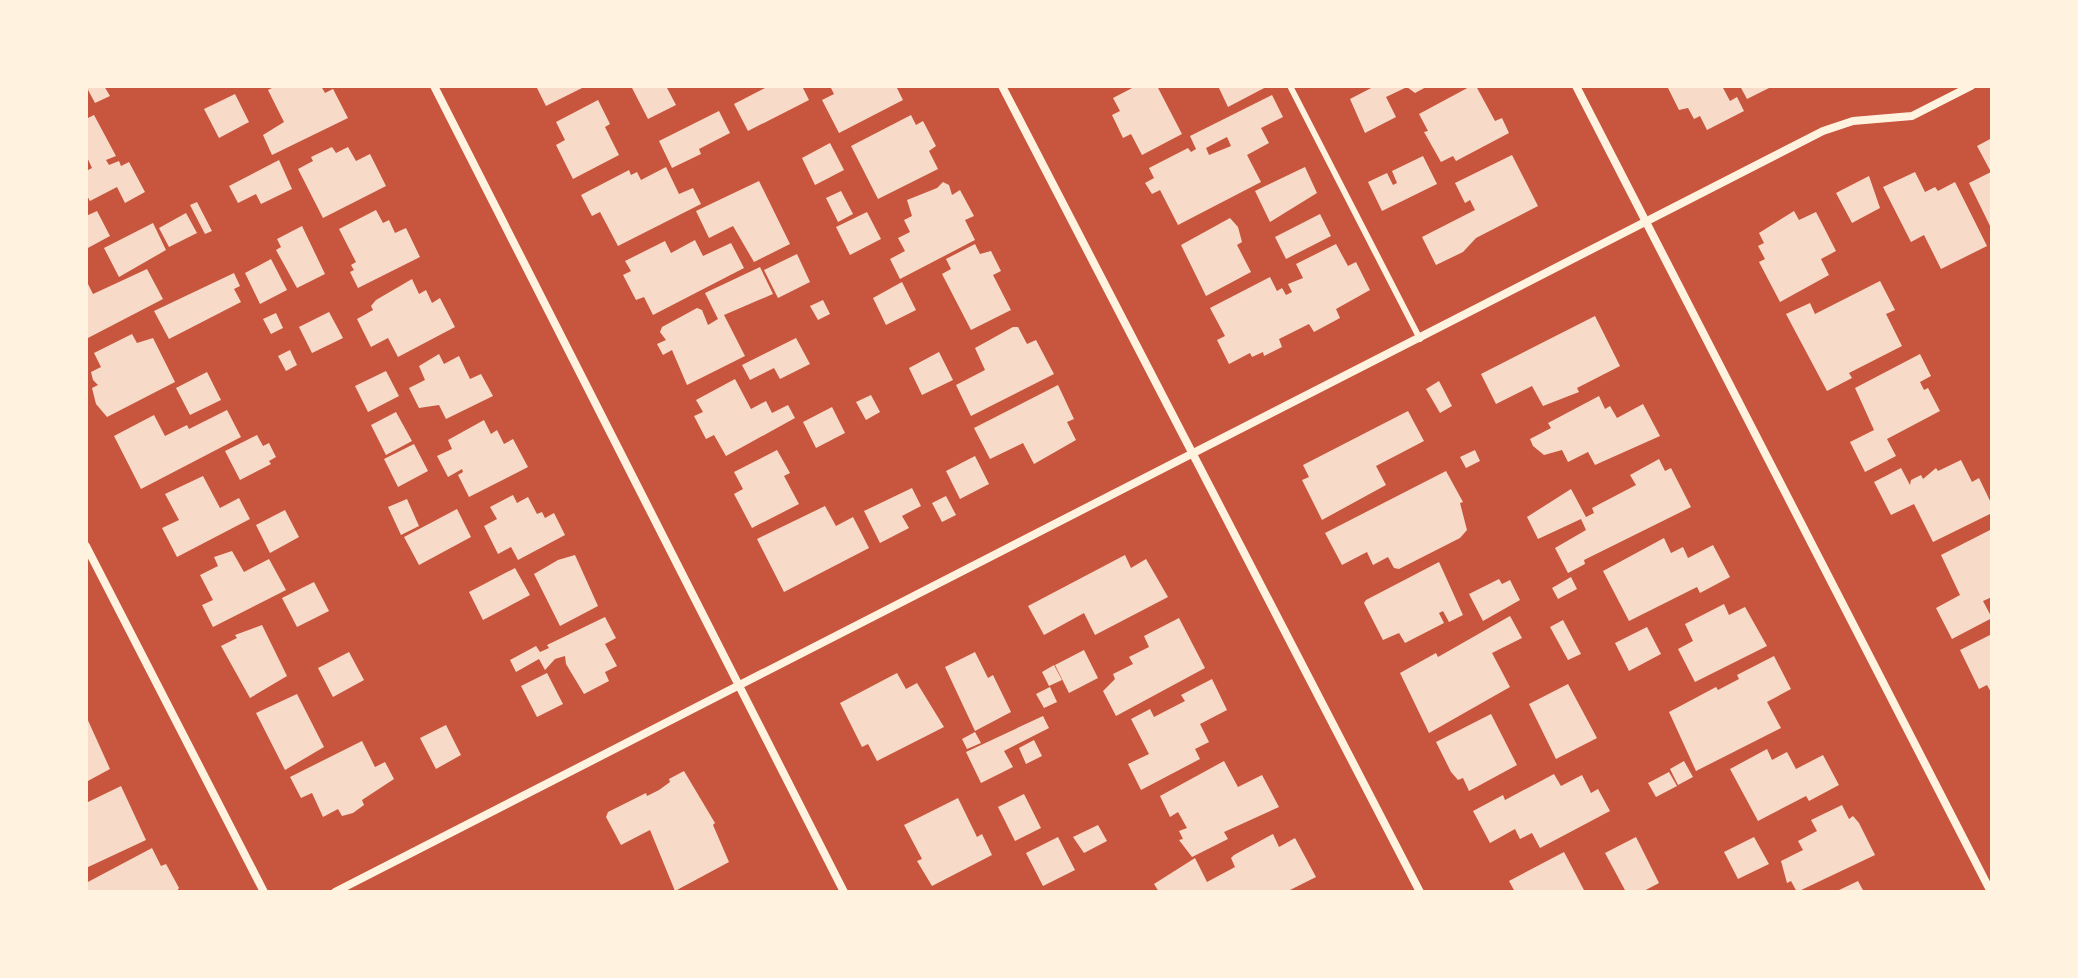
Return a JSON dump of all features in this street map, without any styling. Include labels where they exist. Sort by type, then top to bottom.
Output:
[{"type":"street","points":[[434,86],[844,892]]},
{"type":"street","points":[[1002,86],[1420,892]]},
{"type":"street","points":[[1576,86],[1991,892]]},
{"type":"street","points":[[335,892],[1823,131],[1853,121],[1912,116],[1971,86]]},
{"type":"street","points":[[86,546],[264,892]]},
{"type":"lane","points":[[1290,86],[1420,339]]},
{"type":"building","points":[[86,86],[104,86],[110,96],[95,103]]},
{"type":"building","points":[[276,86],[321,86],[325,93],[333,89],[348,118],[272,155],[263,135],[284,122],[268,90]]},
{"type":"building","points":[[536,86],[586,86],[546,106]]},
{"type":"building","points":[[631,86],[666,86],[676,105],[648,119]]},
{"type":"building","points":[[769,86],[802,86],[809,100],[748,131],[734,104]]},
{"type":"building","points":[[830,86],[896,86],[903,100],[839,133],[822,100],[834,94]]},
{"type":"building","points":[[1136,86],[1157,86],[1182,134],[1142,155],[1131,134],[1123,138],[1112,115],[1120,111],[1113,98]]},
{"type":"building","points":[[1218,86],[1268,86],[1228,107]]},
{"type":"building","points":[[1375,86],[1428,86],[1415,93],[1407,87],[1386,97],[1396,117],[1365,133],[1350,99]]},
{"type":"building","points":[[1476,86],[1495,121],[1502,118],[1509,133],[1456,161],[1453,156],[1441,162],[1424,132],[1428,131],[1419,114]]},
{"type":"building","points":[[1667,86],[1722,86],[1730,101],[1737,97],[1744,111],[1707,130],[1700,116],[1694,119],[1688,108],[1679,110]]},
{"type":"building","points":[[1740,86],[1773,86],[1747,99]]},
{"type":"building","points":[[235,94],[249,122],[219,138],[204,109]]},
{"type":"building","points":[[1272,95],[1283,117],[1261,128],[1269,143],[1247,155],[1261,182],[1178,225],[1160,190],[1152,194],[1145,183],[1154,178],[1149,168],[1188,148],[1191,152],[1196,149],[1190,136]],"holes":[[[1227,137],[1231,146],[1209,155],[1206,148]]]},
{"type":"building","points":[[598,100],[610,124],[605,127],[619,155],[573,179],[556,145],[565,140],[556,122]]},
{"type":"building","points":[[719,111],[730,133],[699,149],[701,154],[672,168],[659,141]]},
{"type":"building","points":[[94,115],[116,156],[106,160],[109,165],[119,161],[121,166],[129,162],[145,192],[125,203],[117,187],[90,201],[86,194],[86,171],[92,168],[86,155],[86,119]]},
{"type":"building","points":[[911,115],[916,125],[923,121],[936,146],[929,151],[938,169],[878,199],[851,146]]},
{"type":"building","points":[[1992,138],[1992,230],[1969,183],[1991,172],[1977,146]]},
{"type":"building","points":[[830,143],[844,170],[815,185],[802,158]]},
{"type":"building","points":[[332,147],[336,153],[348,147],[356,161],[370,154],[386,186],[323,218],[298,169],[313,161],[311,157]]},
{"type":"building","points":[[1512,155],[1538,206],[1476,238],[1463,252],[1436,265],[1422,237],[1475,210],[1470,200],[1465,203],[1455,183]]},
{"type":"building","points":[[1423,156],[1437,184],[1382,211],[1368,182],[1387,173],[1393,185],[1397,183],[1392,171]]},
{"type":"building","points":[[279,160],[292,189],[261,204],[256,194],[238,203],[229,186]]},
{"type":"building","points":[[666,167],[679,194],[693,188],[701,204],[618,246],[600,212],[592,216],[581,195],[629,170],[631,175],[637,172],[641,180]]},
{"type":"building","points":[[1305,167],[1317,193],[1270,222],[1255,191]]},
{"type":"building","points":[[1915,172],[1925,192],[1935,187],[1938,191],[1955,182],[1987,246],[1941,269],[1924,235],[1911,242],[1883,187]]},
{"type":"building","points":[[1869,176],[1880,208],[1852,223],[1836,193]]},
{"type":"building","points":[[759,181],[790,244],[754,262],[733,226],[709,238],[696,211]]},
{"type":"building","points":[[943,182],[949,185],[952,195],[960,190],[974,216],[965,220],[975,240],[900,279],[890,259],[905,251],[898,238],[910,232],[904,220],[912,216],[907,200],[937,188]]},
{"type":"building","points":[[841,191],[853,214],[838,222],[826,198]]},
{"type":"building","points":[[197,202],[212,231],[205,234],[190,205]]},
{"type":"building","points":[[376,210],[383,223],[389,220],[395,233],[406,228],[420,257],[358,288],[350,272],[354,270],[351,265],[356,262],[339,229]]},
{"type":"building","points":[[97,211],[110,236],[86,249],[86,216]]},
{"type":"building","points":[[1794,211],[1799,220],[1816,212],[1836,251],[1821,259],[1829,275],[1780,302],[1759,262],[1765,259],[1758,246],[1764,243],[1759,233]]},
{"type":"building","points":[[867,212],[881,239],[850,255],[836,227]]},
{"type":"building","points":[[186,213],[197,233],[169,247],[159,228]]},
{"type":"building","points":[[1320,214],[1331,236],[1286,259],[1275,237]]},
{"type":"building","points":[[1230,218],[1238,227],[1242,242],[1237,245],[1251,272],[1206,296],[1181,245]]},
{"type":"building","points":[[153,223],[166,250],[119,277],[104,248]]},
{"type":"building","points":[[302,226],[325,274],[297,288],[276,250],[281,247],[277,239]]},
{"type":"building","points":[[695,240],[703,256],[731,243],[744,268],[653,315],[644,297],[636,300],[623,275],[631,271],[625,261],[665,241],[671,253]]},
{"type":"building","points":[[975,244],[980,254],[991,251],[1001,271],[993,275],[1011,310],[971,330],[942,274],[951,269],[946,259]]},
{"type":"building","points":[[1336,244],[1348,266],[1356,262],[1370,290],[1336,309],[1340,318],[1314,332],[1309,324],[1279,339],[1282,347],[1264,356],[1263,352],[1252,357],[1250,353],[1229,364],[1217,340],[1225,336],[1210,308],[1270,277],[1277,291],[1282,288],[1286,295],[1292,292],[1288,284],[1303,278],[1296,264]]},
{"type":"building","points":[[797,254],[810,282],[778,298],[764,270]]},
{"type":"building","points":[[271,259],[287,290],[260,304],[245,273]]},
{"type":"building","points":[[760,267],[773,294],[724,315],[745,356],[687,385],[672,350],[663,355],[657,344],[666,340],[660,332],[662,327],[697,308],[702,310],[708,325],[718,319],[705,293]]},
{"type":"building","points":[[147,269],[163,299],[86,339],[86,280],[93,294]]},
{"type":"building","points":[[234,273],[240,286],[234,289],[241,302],[169,339],[154,311]]},
{"type":"building","points":[[412,279],[419,294],[426,290],[432,303],[440,298],[455,327],[398,357],[388,338],[371,347],[357,319],[373,310],[371,306],[376,300]]},
{"type":"building","points":[[1880,281],[1895,310],[1886,314],[1902,346],[1849,373],[1852,378],[1827,391],[1786,314],[1810,303],[1815,314]]},
{"type":"building","points":[[902,282],[916,310],[886,325],[873,298]]},
{"type":"building","points":[[823,300],[830,314],[818,320],[810,306]]},
{"type":"building","points":[[329,312],[343,338],[312,353],[299,327]]},
{"type":"building","points":[[276,313],[283,328],[271,334],[263,319]]},
{"type":"building","points":[[1595,316],[1620,366],[1577,388],[1579,392],[1543,406],[1532,386],[1496,404],[1481,374]]},
{"type":"building","points":[[1018,327],[1027,344],[1036,340],[1054,374],[971,416],[956,385],[985,370],[975,348]]},
{"type":"building","points":[[132,334],[137,343],[153,338],[175,382],[107,417],[96,404],[92,388],[98,385],[91,372],[101,367],[94,353]]},
{"type":"building","points":[[796,338],[810,364],[780,379],[774,368],[750,380],[742,365]]},
{"type":"building","points":[[290,350],[297,365],[286,371],[278,356]]},
{"type":"building","points":[[939,352],[953,380],[922,395],[909,368]]},
{"type":"building","points":[[439,354],[444,364],[459,356],[470,379],[481,374],[493,396],[446,419],[439,405],[419,408],[409,388],[425,380],[419,366]]},
{"type":"building","points":[[1920,354],[1931,376],[1920,382],[1924,390],[1928,388],[1940,411],[1887,439],[1896,456],[1865,472],[1850,442],[1874,430],[1855,388]]},
{"type":"building","points":[[386,371],[399,396],[368,412],[355,386]]},
{"type":"building","points":[[207,372],[221,400],[190,415],[176,388]]},
{"type":"building","points":[[735,379],[751,409],[766,401],[772,413],[788,405],[795,418],[726,456],[714,435],[706,439],[694,416],[703,412],[696,400]]},
{"type":"building","points":[[1439,381],[1452,406],[1440,413],[1426,389]]},
{"type":"building","points":[[1058,385],[1074,419],[1067,422],[1076,440],[1034,464],[1023,443],[990,459],[974,428]]},
{"type":"building","points":[[871,395],[880,412],[866,420],[856,402]]},
{"type":"building","points":[[1599,396],[1605,409],[1610,406],[1617,418],[1643,404],[1660,436],[1595,465],[1588,452],[1568,462],[1562,450],[1544,455],[1533,446],[1530,439],[1551,428],[1548,423]]},
{"type":"building","points":[[832,407],[845,433],[816,448],[803,422]]},
{"type":"building","points":[[227,410],[241,437],[141,489],[114,436],[154,415],[165,436],[187,425],[189,429]]},
{"type":"building","points":[[1408,411],[1424,441],[1376,466],[1386,485],[1322,520],[1302,480],[1309,477],[1303,465]]},
{"type":"building","points":[[396,412],[412,441],[386,455],[371,425]]},
{"type":"building","points":[[484,420],[491,434],[497,430],[504,444],[513,439],[528,467],[469,497],[458,475],[463,472],[462,469],[448,477],[437,456],[452,449],[448,440]]},
{"type":"building","points":[[257,435],[263,446],[269,443],[276,457],[269,461],[271,464],[240,480],[225,451]]},
{"type":"building","points":[[414,444],[428,471],[398,487],[384,459]]},
{"type":"building","points":[[777,450],[790,473],[784,476],[799,504],[752,528],[734,494],[743,489],[734,472]]},
{"type":"building","points":[[1475,450],[1480,461],[1466,468],[1460,457]]},
{"type":"building","points":[[975,456],[989,484],[960,499],[946,471]]},
{"type":"building","points":[[1659,459],[1665,471],[1671,468],[1691,507],[1584,560],[1585,564],[1568,573],[1555,548],[1586,530],[1581,519],[1538,539],[1527,517],[1571,489],[1586,517],[1594,513],[1592,508],[1636,485],[1630,475]]},
{"type":"building","points":[[1961,460],[1972,482],[1979,478],[1992,505],[1992,513],[1933,542],[1914,504],[1891,515],[1874,482],[1901,468],[1910,485],[1911,480],[1921,475],[1923,479],[1936,468],[1938,471]]},
{"type":"building","points":[[1446,471],[1463,502],[1460,503],[1467,530],[1460,538],[1399,569],[1394,568],[1388,557],[1373,565],[1367,552],[1342,565],[1325,533]]},
{"type":"building","points":[[203,476],[220,508],[239,498],[250,519],[177,557],[162,528],[179,520],[165,494]]},
{"type":"building","points":[[912,488],[921,506],[902,516],[909,528],[880,543],[864,511]]},
{"type":"building","points":[[513,495],[517,503],[528,497],[537,514],[542,512],[545,518],[554,513],[565,535],[518,560],[511,547],[498,554],[484,526],[497,519],[490,507]]},
{"type":"building","points":[[946,496],[956,515],[942,522],[932,503]]},
{"type":"building","points":[[407,499],[419,526],[401,535],[388,507]]},
{"type":"building","points":[[825,506],[836,526],[853,517],[869,548],[784,592],[757,539]]},
{"type":"building","points":[[457,509],[471,537],[419,565],[404,537]]},
{"type":"building","points":[[285,510],[299,537],[270,553],[256,525]]},
{"type":"building","points":[[1992,529],[1992,597],[1983,601],[1992,618],[1952,639],[1936,608],[1960,595],[1941,555]]},
{"type":"building","points":[[1664,538],[1671,553],[1683,547],[1688,558],[1713,545],[1730,577],[1700,593],[1697,587],[1629,621],[1603,571]]},
{"type":"building","points":[[232,551],[244,572],[269,559],[286,590],[213,627],[202,605],[213,600],[200,575],[218,566],[214,557]]},
{"type":"building","points":[[575,555],[598,606],[560,626],[534,574],[558,560]]},
{"type":"building","points":[[1125,555],[1131,568],[1146,559],[1168,597],[1095,635],[1084,613],[1044,635],[1028,606]]},
{"type":"building","points":[[1439,562],[1463,615],[1449,622],[1443,611],[1439,613],[1444,623],[1405,643],[1399,633],[1383,640],[1364,603],[1366,600]]},
{"type":"building","points":[[515,568],[530,595],[483,620],[469,592]]},
{"type":"building","points":[[1571,577],[1577,589],[1558,599],[1552,588]]},
{"type":"building","points":[[1499,579],[1502,584],[1510,580],[1520,600],[1483,621],[1469,594]]},
{"type":"building","points":[[314,582],[329,611],[297,627],[282,598]]},
{"type":"building","points":[[1724,604],[1729,615],[1745,607],[1767,646],[1695,682],[1678,649],[1693,641],[1685,624]]},
{"type":"building","points":[[1510,616],[1522,638],[1492,653],[1510,687],[1429,733],[1400,673],[1436,653],[1438,657]]},
{"type":"building","points":[[605,617],[616,638],[605,644],[617,666],[605,672],[609,681],[584,694],[566,664],[565,656],[555,659],[545,670],[539,659],[516,672],[510,660],[536,646],[540,652],[549,648],[547,645]]},
{"type":"building","points":[[1179,618],[1205,668],[1116,716],[1103,691],[1115,679],[1113,674],[1133,664],[1129,657],[1149,647],[1144,636]]},
{"type":"building","points":[[1563,620],[1581,654],[1568,660],[1550,627]]},
{"type":"building","points":[[262,625],[287,676],[250,698],[221,646],[237,638],[235,635]]},
{"type":"building","points":[[1647,627],[1661,654],[1629,671],[1615,643]]},
{"type":"building","points":[[1992,634],[1992,694],[1987,685],[1979,689],[1960,650]]},
{"type":"building","points":[[1084,650],[1098,678],[1069,693],[1055,665]]},
{"type":"building","points":[[349,652],[364,680],[333,697],[318,668]]},
{"type":"building","points":[[975,652],[988,678],[993,675],[1011,712],[975,731],[945,667]]},
{"type":"building","points":[[1774,656],[1791,689],[1767,702],[1781,728],[1696,771],[1669,712],[1716,687],[1718,690],[1739,679],[1737,675]]},
{"type":"building","points":[[1054,665],[1062,680],[1049,686],[1042,672]]},
{"type":"building","points":[[547,673],[563,704],[537,717],[521,686]]},
{"type":"building","points":[[897,673],[906,689],[917,683],[944,727],[877,761],[868,744],[862,747],[840,703]]},
{"type":"building","points":[[1212,679],[1227,710],[1200,724],[1209,742],[1195,749],[1200,759],[1141,790],[1128,764],[1149,754],[1131,719],[1150,709],[1154,717],[1185,701],[1181,695]]},
{"type":"building","points":[[1568,684],[1597,738],[1556,759],[1529,704]]},
{"type":"building","points":[[1050,687],[1057,702],[1044,708],[1036,694]]},
{"type":"building","points":[[297,694],[324,747],[285,770],[256,713]]},
{"type":"building","points":[[1491,714],[1517,765],[1469,791],[1463,778],[1458,780],[1451,772],[1436,742]]},
{"type":"building","points":[[86,716],[110,769],[86,782]]},
{"type":"building","points":[[1043,716],[1049,728],[1004,751],[1013,767],[981,783],[966,752]]},
{"type":"building","points":[[446,725],[461,755],[436,769],[420,738]]},
{"type":"building","points":[[975,732],[981,743],[967,749],[962,739]]},
{"type":"building","points":[[1034,740],[1042,756],[1026,764],[1019,748]]},
{"type":"building","points":[[362,741],[375,767],[385,762],[394,779],[362,800],[364,805],[353,813],[342,816],[338,809],[323,817],[312,793],[301,798],[290,777]]},
{"type":"building","points":[[1767,749],[1772,760],[1787,752],[1796,769],[1823,755],[1839,785],[1809,801],[1806,796],[1758,821],[1730,769]]},
{"type":"building","points":[[1224,761],[1238,787],[1262,775],[1279,807],[1224,832],[1228,839],[1192,857],[1179,840],[1183,839],[1179,831],[1187,828],[1178,812],[1170,817],[1160,796]]},
{"type":"building","points":[[1684,761],[1693,777],[1678,785],[1670,769]]},
{"type":"building","points":[[684,771],[715,823],[713,825],[729,862],[675,891],[650,830],[621,845],[606,817],[608,812],[659,790],[670,782],[669,779]]},
{"type":"building","points":[[1669,772],[1677,786],[1656,797],[1648,783]]},
{"type":"building","points":[[1554,774],[1561,786],[1582,775],[1591,793],[1598,789],[1610,811],[1540,848],[1532,833],[1520,839],[1515,829],[1490,843],[1473,811],[1503,795],[1505,800]]},
{"type":"building","points":[[121,786],[146,840],[86,868],[86,803]]},
{"type":"building","points":[[1024,794],[1041,828],[1015,841],[998,807]]},
{"type":"building","points":[[958,798],[977,837],[982,834],[992,855],[932,886],[917,861],[922,859],[904,825]]},
{"type":"building","points":[[1842,805],[1849,819],[1853,816],[1859,823],[1875,855],[1797,892],[1791,881],[1787,883],[1781,861],[1803,850],[1798,841],[1817,831],[1811,820]]},
{"type":"building","points":[[1098,825],[1107,841],[1084,853],[1073,837]]},
{"type":"building","points":[[1273,834],[1279,847],[1295,838],[1316,877],[1286,892],[1159,892],[1154,884],[1195,858],[1207,882],[1235,867],[1231,858],[1234,855]]},
{"type":"building","points":[[1058,837],[1075,870],[1043,886],[1026,853]]},
{"type":"building","points":[[1636,837],[1659,883],[1642,892],[1626,892],[1605,853]]},
{"type":"building","points":[[1754,837],[1769,864],[1738,879],[1724,852]]},
{"type":"building","points":[[152,848],[161,866],[166,864],[179,888],[176,892],[86,892],[86,883]]},
{"type":"building","points":[[1564,852],[1585,892],[1515,892],[1509,881]]},
{"type":"building","points":[[1858,881],[1864,892],[1835,892]]}]
